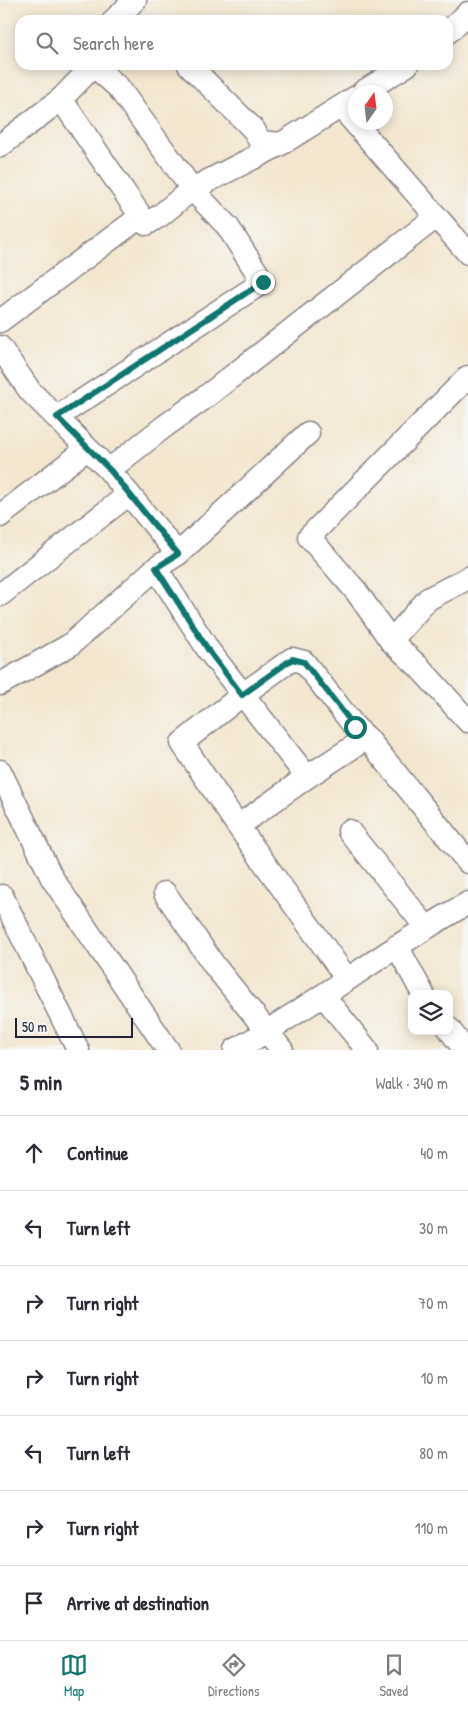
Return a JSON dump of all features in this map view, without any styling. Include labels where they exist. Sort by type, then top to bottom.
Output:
[{"type":"street","points":[[119,15],[134,0]]},
{"type":"street","points":[[453,27],[468,13]]},
{"type":"street","points":[[0,146],[60,99],[88,70]]},
{"type":"street","points":[[57,417],[263,282],[228,227],[192,189],[118,88],[98,70]]},
{"type":"street","points":[[194,70],[254,130],[260,142],[281,144]]},
{"type":"street","points":[[374,85],[399,70]]},
{"type":"street","points":[[60,99],[146,224],[161,215],[192,189],[281,144],[348,102]]},
{"type":"street","points":[[369,130],[436,217],[468,253]]},
{"type":"street","points":[[0,321],[140,217]]},
{"type":"street","points":[[110,470],[436,217]]},
{"type":"street","points":[[0,347],[30,391],[110,470],[178,554]]},
{"type":"street","points":[[468,377],[309,537],[356,591],[391,640],[420,668],[468,721]]},
{"type":"street","points":[[0,684],[70,644],[156,568],[178,554],[308,433]]},
{"type":"street","points":[[0,516],[88,449]]},
{"type":"street","points":[[0,595],[128,494]]},
{"type":"street","points":[[156,568],[209,651],[307,777]]},
{"type":"street","points":[[391,640],[428,599],[468,578]]},
{"type":"street","points":[[347,979],[238,826],[182,743],[242,695],[292,659],[304,662],[355,727],[367,738],[468,862]]},
{"type":"street","points":[[238,826],[307,777],[367,738]]},
{"type":"street","points":[[0,771],[52,878],[168,1050]]},
{"type":"street","points":[[349,831],[426,927]]},
{"type":"street","points":[[165,893],[214,965],[282,1050]]},
{"type":"street","points":[[2,896],[78,1050]]},
{"type":"street","points":[[235,1050],[268,1031],[426,927],[468,903]]},
{"type":"street","points":[[397,946],[422,990]]},
{"type":"street","points":[[323,995],[367,1050]]},
{"type":"street","points":[[453,1034],[465,1050]]},
{"type":"route","points":[[263,282],[57,417],[110,470],[178,554],[156,568],[209,651],[242,695],[292,659],[304,662],[355,727]]}]
